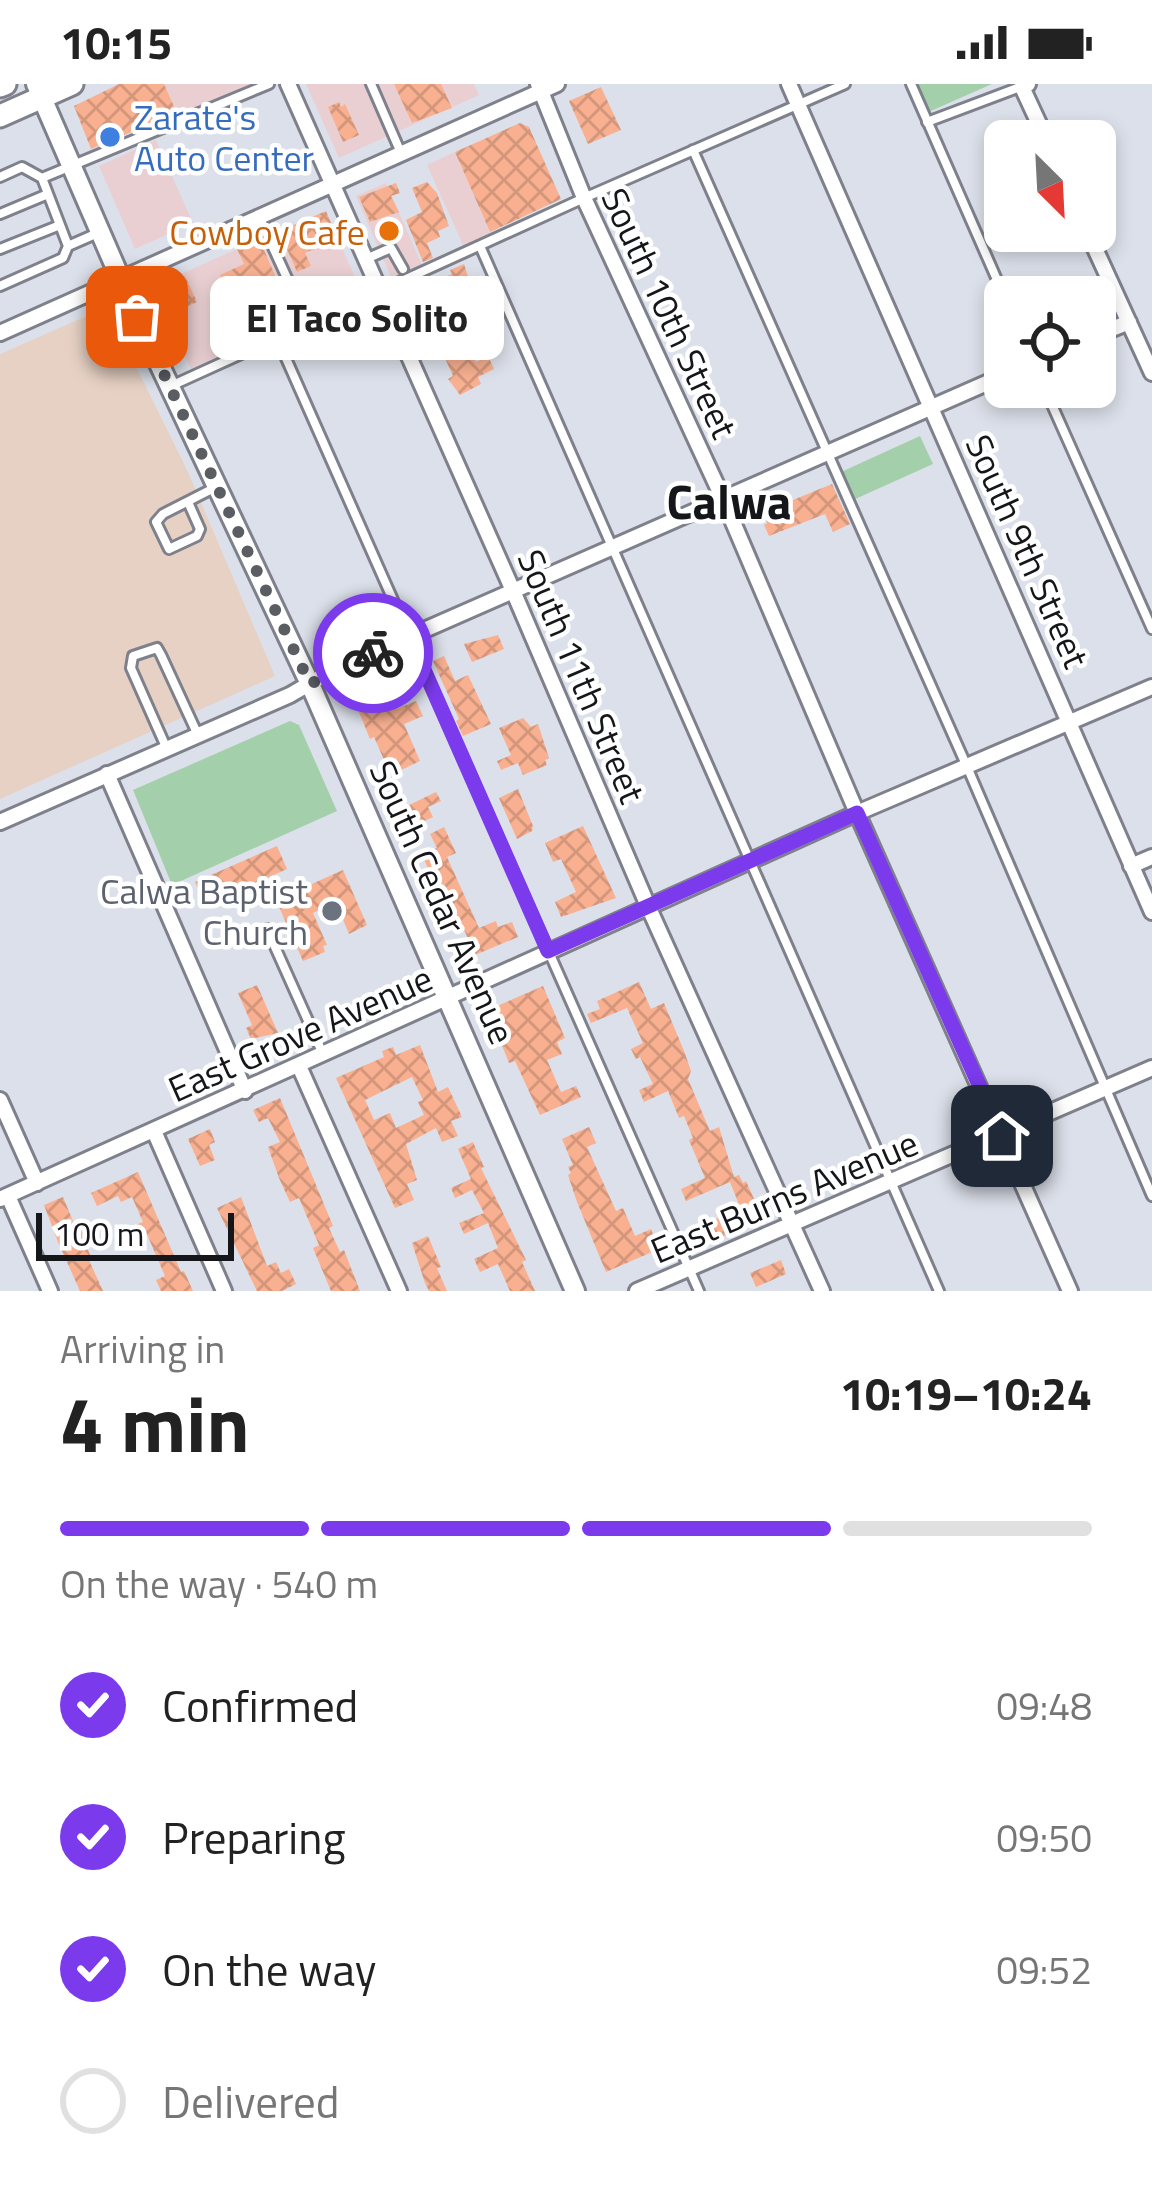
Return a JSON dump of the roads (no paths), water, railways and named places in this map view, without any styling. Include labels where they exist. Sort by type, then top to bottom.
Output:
[{"type":"main road","points":[[0,116],[39,91],[72,84]]},
{"type":"main road","name":"South Cedar Avenue","points":[[39,91],[310,684],[575,1291]]},
{"type":"street","name":"South 11th Street","points":[[288,84],[648,907],[822,1291]]},
{"type":"street","points":[[0,334],[557,84]]},
{"type":"street","name":"South 9th Street","points":[[789,84],[1152,912]]},
{"type":"street","points":[[1025,85],[1038,120]]},
{"type":"street","name":"South 10th Street","points":[[540,88],[584,198],[724,501],[1070,1291]]},
{"type":"street","points":[[1097,252],[1152,374]]},
{"type":"street","points":[[1116,327],[1129,322]]},
{"type":"street","points":[[0,822],[984,384]]},
{"type":"street","name":"East Grove Avenue","points":[[4,1197],[857,813],[1152,688]]},
{"type":"street","points":[[107,774],[245,1090]]},
{"type":"street","points":[[1131,866],[1152,857]]},
{"type":"street","points":[[299,1066],[399,1291]]},
{"type":"street","name":"East Burns Avenue","points":[[637,1291],[1152,1068]]},
{"type":"street","points":[[0,1100],[37,1183]]},
{"type":"street","points":[[154,1131],[224,1291]]},
{"type":"street","points":[[4,1197],[50,1291]]},
{"type":"lane","points":[[42,178],[269,84]]},
{"type":"lane","points":[[371,84],[402,154]]},
{"type":"lane","points":[[170,386],[845,84]]},
{"type":"lane","points":[[911,84],[995,276]]},
{"type":"lane","points":[[927,122],[1025,85]]},
{"type":"lane","points":[[693,150],[1152,1196]]},
{"type":"lane","points":[[0,177],[22,167],[42,178],[68,246]]},
{"type":"lane","points":[[0,214],[48,194]]},
{"type":"lane","points":[[260,218],[308,325]]},
{"type":"lane","points":[[0,249],[60,225]]},
{"type":"lane","points":[[0,286],[63,258],[68,246],[101,231]]},
{"type":"lane","points":[[480,246],[939,1291]]},
{"type":"lane","points":[[364,260],[392,248],[403,269]]},
{"type":"lane","points":[[277,338],[699,1291]]},
{"type":"lane","points":[[1053,408],[1152,629]]},
{"type":"lane","points":[[188,502],[200,529],[197,536],[170,549],[156,521],[188,502],[217,487]]},
{"type":"lane","points":[[166,747],[130,668],[133,656],[150,648],[161,655],[197,733]]},
{"type":"lane","points":[[267,929],[324,1055]]},
{"type":"place","name":"Zarate's Auto Center","points":[[110,137]]},
{"type":"place","name":"Cowboy Cafe","points":[[389,231]]},
{"type":"place","name":"El Taco Solito","points":[[137,317]]},
{"type":"place","name":"Calwa Baptist Church","points":[[332,911]]},
{"type":"district","name":"Calwa","points":[[729,501]]}]
